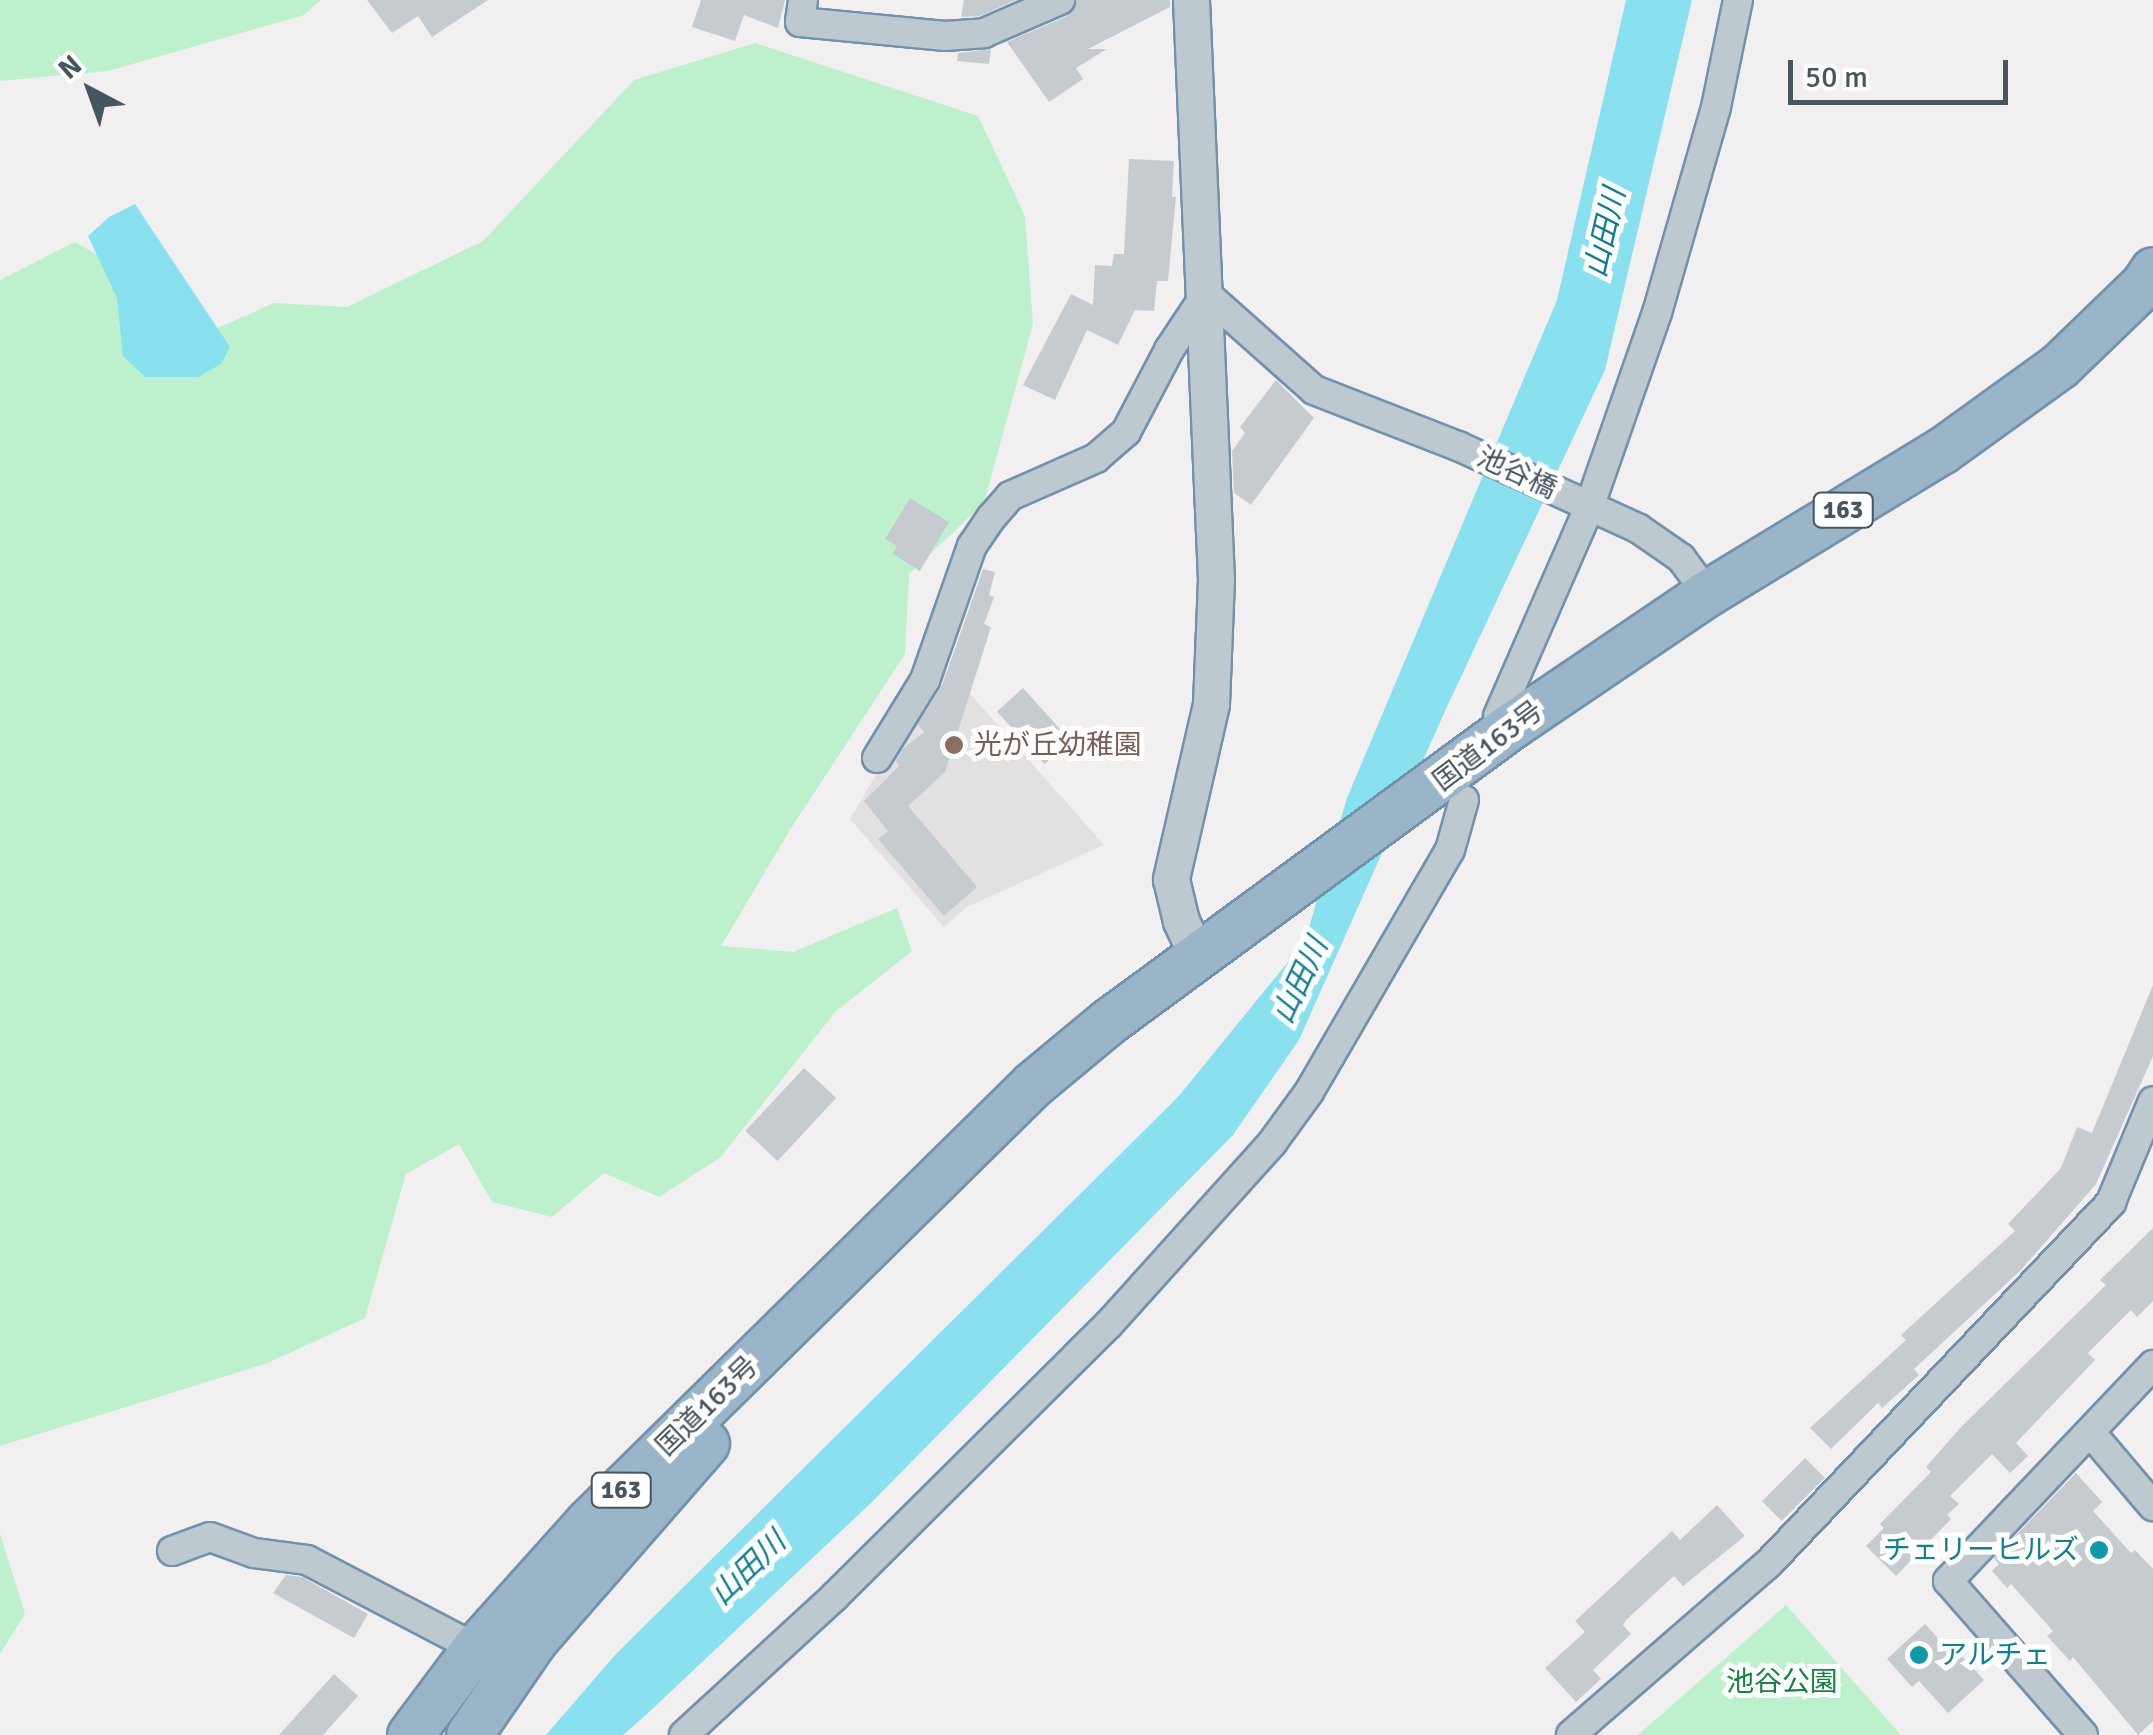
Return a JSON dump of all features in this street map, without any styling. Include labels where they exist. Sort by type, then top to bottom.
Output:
[{"type":"highway","name":"国道163号","points":[[410,1735],[474,1648],[588,1522],[854,1265],[1033,1084],[1197,955],[1466,781],[1512,725],[1707,593],[1941,451],[2059,366],[2143,285],[2153,270]]},
{"type":"highway","name":"国道163号","points":[[469,1735],[535,1639],[797,1340],[854,1265]]},
{"type":"street","points":[[803,0],[800,22],[945,36],[984,33],[1060,0]]},
{"type":"street","points":[[1190,0],[1216,579],[1211,704],[1171,879],[1180,921],[1197,955]]},
{"type":"street","points":[[1498,716],[1656,313],[1716,107],[1738,0]]},
{"type":"street","points":[[877,758],[925,680],[972,546],[991,518],[1010,496],[1096,458],[1126,432],[1169,350],[1206,294]]},
{"type":"street","name":"池谷橋","points":[[1206,294],[1314,390],[1458,446],[1639,529],[1681,558],[1707,593]]},
{"type":"street","points":[[684,1735],[834,1596],[1109,1324],[1290,1121],[1450,850],[1466,781]]},
{"type":"street","points":[[1572,1735],[1768,1564],[2111,1202],[2153,1102]]},
{"type":"street","points":[[2083,1735],[1948,1581],[2153,1365]]},
{"type":"street","points":[[2090,1432],[2153,1506]]},
{"type":"street","points":[[172,1551],[210,1537],[254,1554],[307,1560],[474,1648]]},
{"type":"shaded area","name":"光が丘幼稚園","points":[[950,671],[1104,845],[967,907],[944,927],[850,819],[936,672]]},
{"type":"green space","points":[[0,0],[321,0],[304,15],[108,71],[0,81]]},
{"type":"green space","points":[[755,43],[978,116],[1025,216],[1033,324],[984,503],[909,574],[905,654],[790,830],[721,946],[793,952],[897,908],[912,951],[835,1012],[721,1157],[659,1197],[604,1173],[552,1217],[492,1202],[459,1144],[406,1174],[365,1318],[268,1363],[0,1446],[0,280],[75,242],[128,272],[168,350],[274,303],[347,307],[483,241],[634,80]]},
{"type":"green space","points":[[0,1533],[25,1614],[0,1654]]},
{"type":"green space","name":"池谷公園","points":[[1786,1605],[1901,1735],[1638,1735]]},
{"type":"water","name":"山田川","points":[[1626,0],[1692,0],[1605,370],[1445,711],[1299,1040],[1233,1135],[872,1502],[648,1713],[623,1735],[546,1735],[615,1655],[1178,1097],[1305,941],[1347,798],[1557,300]]},
{"type":"water","points":[[135,204],[230,347],[221,364],[198,377],[145,377],[123,356],[117,298],[88,236],[109,217]]},
{"type":"building","points":[[367,0],[488,0],[432,37],[418,16],[392,33]]},
{"type":"building","points":[[701,0],[785,0],[778,28],[744,15],[735,41],[692,27]]},
{"type":"building","points":[[964,0],[1016,0],[980,16],[961,17]]},
{"type":"building","points":[[1077,0],[1170,0],[1170,7],[1088,49],[1107,49],[1076,68],[1083,79],[1049,102],[1007,42],[1067,16]]},
{"type":"building","points":[[991,49],[989,64],[957,61],[958,53]]},
{"type":"building","points":[[1129,159],[1174,161],[1172,197],[1176,197],[1168,281],[1157,281],[1154,311],[1135,310],[1118,345],[1087,330],[1055,400],[1023,385],[1071,294],[1093,305],[1095,265],[1112,266],[1114,254],[1124,254]]},
{"type":"building","points":[[1276,380],[1314,418],[1251,505],[1234,493],[1232,451],[1245,433],[1240,427]]},
{"type":"building","points":[[910,498],[949,522],[920,571],[893,554],[897,546],[885,539]]},
{"type":"building","points":[[983,569],[995,572],[989,595],[994,597],[984,624],[991,627],[945,772],[908,806],[977,887],[944,916],[878,839],[888,831],[864,801],[899,766],[896,761],[903,749],[924,732],[918,724],[942,686]]},
{"type":"building","points":[[1023,688],[1071,741],[1044,764],[997,711]]},
{"type":"building","points":[[2153,985],[2153,1056],[2096,1184],[2021,1270],[1914,1369],[1919,1375],[1882,1408],[1878,1403],[1831,1449],[1810,1428],[1906,1340],[1901,1335],[2015,1231],[2008,1224],[2061,1168],[2077,1127],[2092,1133]]},
{"type":"building","points":[[804,1068],[836,1098],[778,1161],[745,1131]]},
{"type":"building","points":[[2153,1228],[2153,1301],[2137,1317],[2131,1310],[2088,1353],[2095,1360],[2016,1443],[2028,1456],[2010,1473],[1992,1454],[1950,1496],[1959,1504],[1947,1515],[1951,1519],[1896,1576],[1866,1546],[1884,1528],[1880,1524],[1931,1472],[1926,1467],[1961,1427],[2106,1285],[2100,1280]]},
{"type":"building","points":[[1805,1458],[1825,1478],[1782,1521],[1762,1501]]},
{"type":"building","points":[[2076,1473],[2102,1502],[2093,1511],[2131,1553],[2135,1550],[2153,1569],[2153,1721],[2138,1735],[2073,1657],[2070,1661],[2047,1636],[2053,1631],[2011,1584],[2007,1588],[1992,1571],[1999,1564],[1994,1558]]},
{"type":"building","points":[[1717,1505],[1745,1536],[1683,1586],[1674,1576],[1626,1620],[1623,1625],[1631,1634],[1593,1670],[1601,1679],[1576,1702],[1545,1668],[1585,1632],[1575,1621],[1672,1531],[1680,1540]]},
{"type":"building","points":[[286,1575],[302,1577],[368,1614],[354,1638],[273,1593]]},
{"type":"building","points":[[1925,1624],[1957,1659],[1961,1655],[1984,1680],[1948,1713],[1919,1681],[1912,1687],[1887,1659]]},
{"type":"building","points":[[334,1674],[358,1696],[323,1735],[279,1735]]},
{"type":"place","name":"光が丘幼稚園","points":[[954,745]]},
{"type":"place","name":"チェリーヒルズ","points":[[2099,1550]]},
{"type":"place","name":"アルチェ","points":[[1919,1655]]}]
